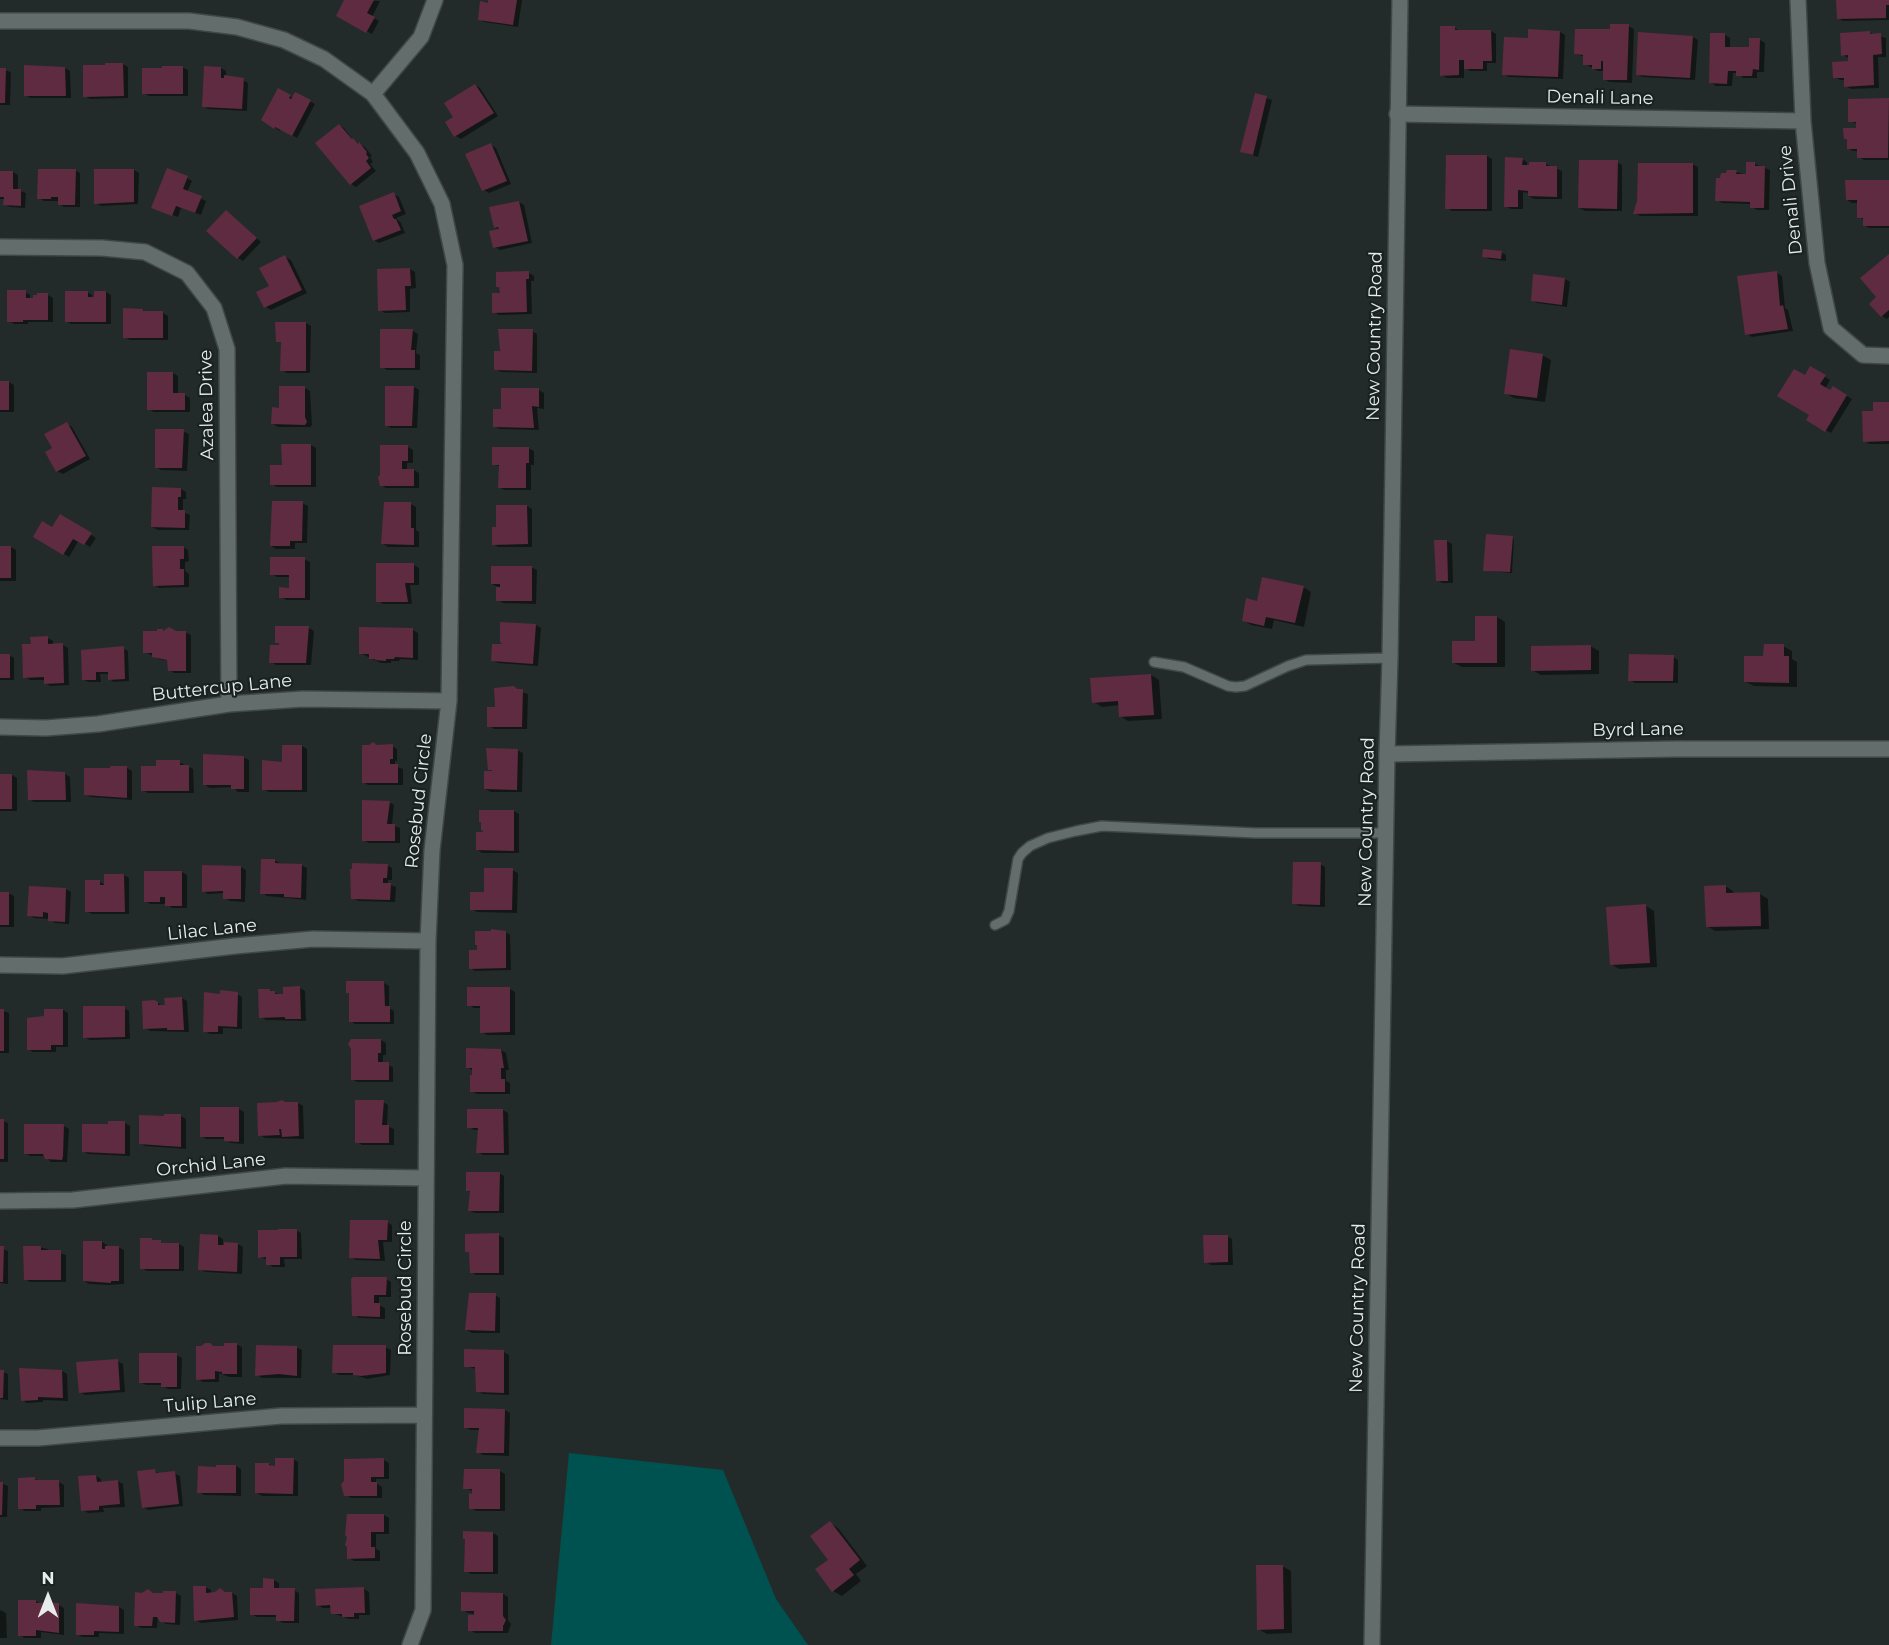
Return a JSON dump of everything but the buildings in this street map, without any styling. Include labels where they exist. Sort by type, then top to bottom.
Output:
[{"type":"street","points":[[373,94],[421,37],[435,0]]},
{"type":"street","name":"New Country Road","points":[[1372,1645],[1400,0]]},
{"type":"street","name":"Denali Drive","points":[[1798,0],[1803,121],[1818,263],[1831,328],[1863,355],[1889,356]]},
{"type":"street","name":"Rosebud Circle","points":[[0,21],[189,21],[237,27],[284,40],[324,59],[373,94],[417,153],[442,204],[455,265],[449,701],[432,850],[428,940],[423,1610],[410,1645]]},
{"type":"street","name":"Denali Lane","points":[[1397,114],[1803,121]]},
{"type":"street","name":"Azalea Drive","points":[[0,248],[102,248],[145,252],[187,273],[214,308],[227,349],[229,704]]},
{"type":"street","name":"Buttercup Lane","points":[[0,727],[46,728],[98,724],[229,704],[303,699],[449,701]]},
{"type":"street","name":"Byrd Lane","points":[[1387,754],[1675,749],[1889,749]]},
{"type":"street","name":"Lilac Lane","points":[[0,965],[63,966],[313,939],[428,940]]},
{"type":"street","name":"Orchid Lane","points":[[0,1200],[74,1200],[286,1176],[426,1178]]},
{"type":"street","name":"Tulip Lane","points":[[0,1438],[38,1438],[281,1416],[424,1415]]},
{"type":"lane","points":[[1154,662],[1184,667],[1228,686],[1236,687],[1245,686],[1306,660],[1390,658]]},
{"type":"lane","points":[[995,925],[1005,920],[1009,911],[1018,859],[1022,853],[1030,846],[1048,838],[1076,831],[1102,826],[1256,833],[1386,833]]},
{"type":"shaded area","points":[[569,1453],[723,1470],[776,1599],[808,1645],[551,1645]]}]
